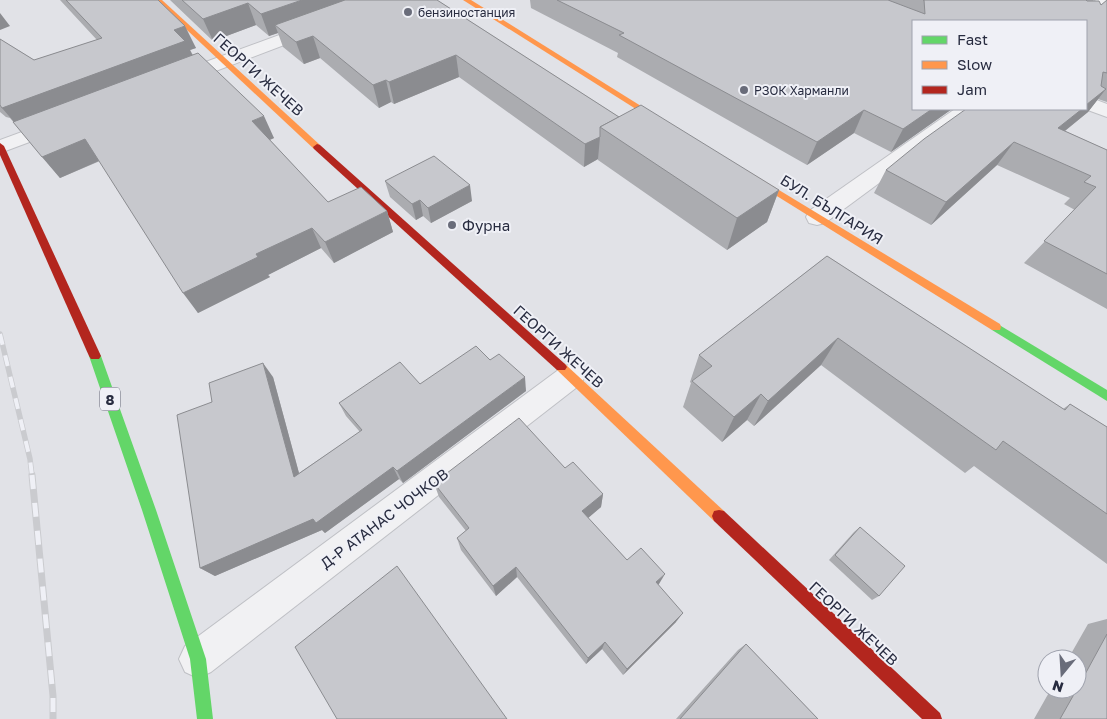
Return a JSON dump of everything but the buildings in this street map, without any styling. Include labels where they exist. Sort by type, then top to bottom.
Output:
[{"type":"street","name":"ГЕОРГИ ЖЕЧЕВ","points":[[158,0],[222,61],[571,376],[934,719]]},
{"type":"street","points":[[466,0],[683,134]]},
{"type":"street","points":[[1081,20],[1106,0]]},
{"type":"street","points":[[158,86],[334,20]]},
{"type":"street","points":[[1087,102],[1107,111]]},
{"type":"street","points":[[817,217],[966,110]]},
{"type":"street","points":[[1,146],[75,118]]},
{"type":"street","name":"8","points":[[1,146],[93,351],[149,510],[198,660],[205,719]]},
{"type":"street","name":"БУЛ. БЪЛГАРИЯ","points":[[733,166],[1107,396]]},
{"type":"street","name":"Д-Р АТАНАС ЧОЧКОВ","points":[[198,660],[571,376]]},
{"type":"railway","points":[[0,334],[30,459],[32,476]]},
{"type":"railway","points":[[32,475],[53,696],[53,719]]},
{"type":"traffic: fast","points":[[996,327],[1107,396]]},
{"type":"traffic: fast","points":[[95,356],[149,510],[198,659],[205,719]]},
{"type":"traffic: slow","points":[[158,0],[317,147]]},
{"type":"traffic: slow","points":[[466,0],[669,126]]},
{"type":"traffic: slow","points":[[746,173],[996,327]]},
{"type":"traffic: slow","points":[[561,367],[719,516]]},
{"type":"traffic: jam","points":[[0,146],[95,356]]},
{"type":"traffic: jam","points":[[317,147],[561,367]]},
{"type":"traffic: jam","points":[[719,516],[934,719]]},
{"type":"place","name":"бензиностанция","points":[[408,12]]},
{"type":"place","name":"РЗОК Харманли","points":[[744,90]]},
{"type":"place","name":"Фурна","points":[[452,225]]}]
